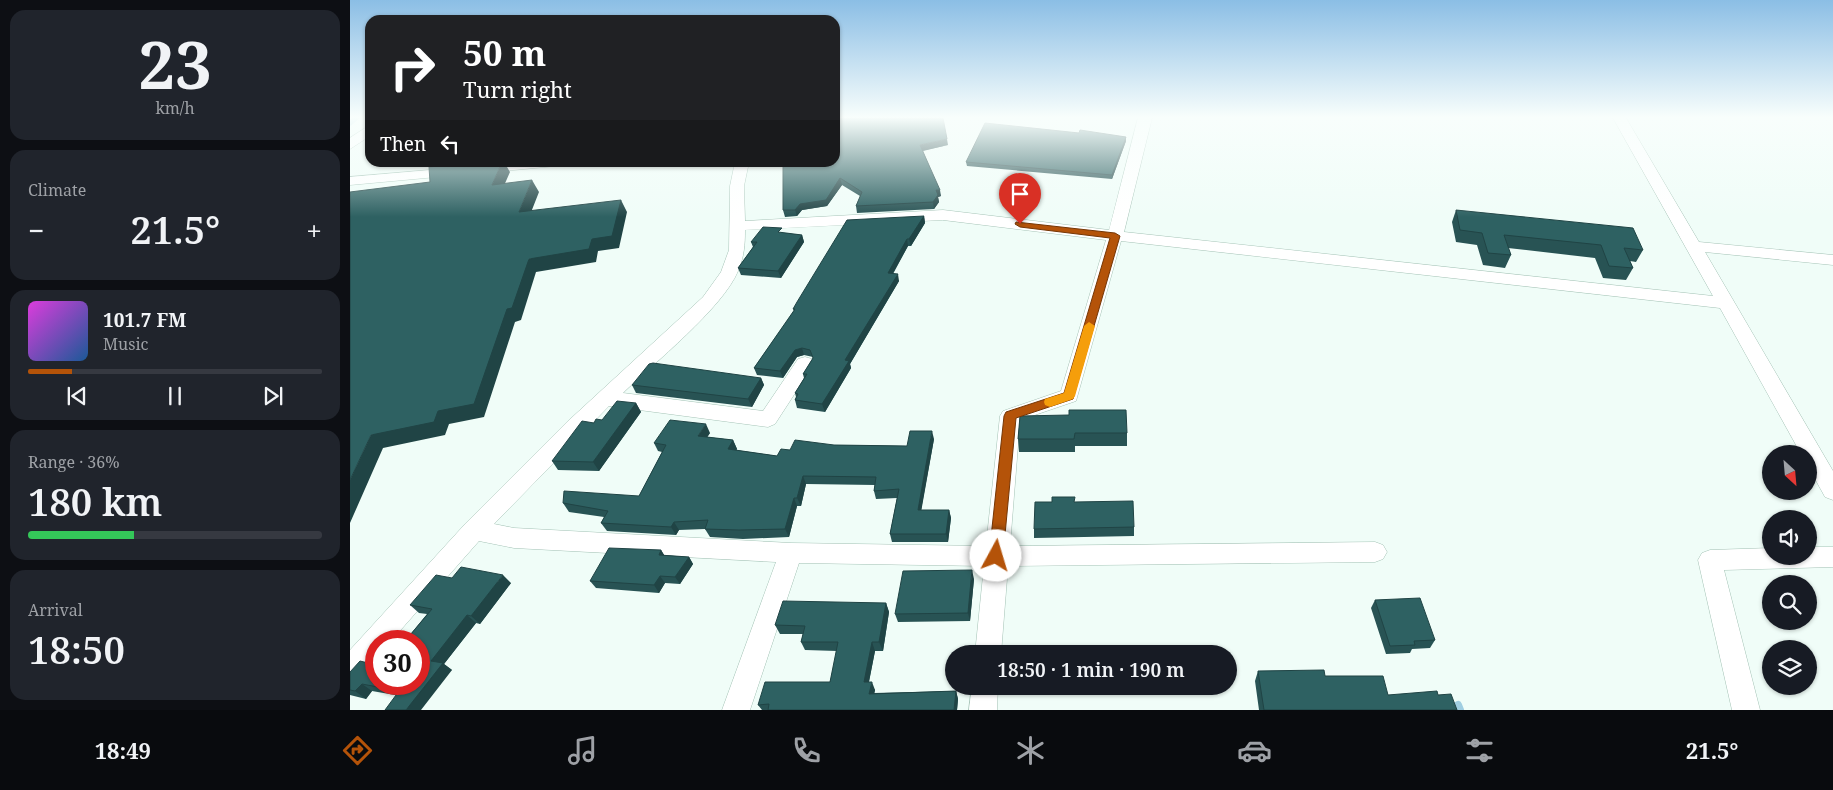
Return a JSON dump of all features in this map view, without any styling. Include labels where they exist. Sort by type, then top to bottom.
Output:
[{"type":"street","points":[[989,645],[1010,416],[1069,396],[1115,236],[1137,151]]},
{"type":"street","points":[[1639,151],[1833,491]]},
{"type":"street","points":[[350,181],[502,167]]},
{"type":"street","points":[[350,669],[474,530],[604,398],[709,301],[729,273],[737,250],[736,186],[741,167]]},
{"type":"street","points":[[738,226],[943,215],[1115,236],[1725,303]]},
{"type":"street","points":[[1694,246],[1833,260]]},
{"type":"street","points":[[604,398],[768,419],[805,364]]},
{"type":"street","points":[[474,530],[514,538],[791,553],[996,556],[1375,552]]},
{"type":"street","points":[[736,710],[791,553]]},
{"type":"street","points":[[1746,710],[1710,560],[1833,557]]},
{"type":"street","points":[[983,710],[984,695]]},
{"type":"building","points":[[840,151],[923,151],[940,190],[936,190],[938,195],[933,202],[856,206],[862,192],[840,178],[826,200],[800,204],[795,210],[783,210],[783,167],[840,167]]},
{"type":"building","points":[[971,151],[1121,151],[1112,175],[966,162]]},
{"type":"building","points":[[429,167],[500,167],[492,185],[532,180],[519,212],[621,200],[612,236],[592,239],[589,249],[529,259],[512,308],[507,309],[474,404],[438,411],[434,422],[371,435],[350,480],[350,192],[430,182]]},
{"type":"building","points":[[1456,210],[1633,228],[1643,250],[1624,248],[1633,268],[1609,266],[1601,245],[1504,235],[1511,255],[1488,253],[1482,233],[1460,230]]},
{"type":"building","points":[[924,216],[909,239],[907,239],[888,273],[898,274],[845,360],[849,361],[822,404],[795,400],[798,394],[795,393],[807,374],[803,374],[813,358],[810,350],[802,348],[795,350],[780,371],[754,368],[795,309],[793,309],[847,220]]},
{"type":"building","points":[[763,227],[782,228],[778,232],[802,235],[778,271],[738,268],[757,242],[751,242]]},
{"type":"building","points":[[649,364],[761,378],[748,399],[632,385]]},
{"type":"building","points":[[617,401],[636,403],[593,462],[552,461],[582,421],[594,423],[596,419],[602,420]]},
{"type":"building","points":[[1069,410],[1126,410],[1127,433],[1075,433],[1074,439],[1018,439],[1020,416],[1069,415]]},
{"type":"building","points":[[670,420],[706,424],[698,436],[733,440],[728,449],[777,456],[781,449],[790,450],[795,440],[834,445],[907,446],[910,431],[932,431],[918,510],[949,510],[946,534],[890,534],[899,489],[874,491],[876,477],[803,476],[785,529],[705,529],[708,520],[674,522],[671,527],[601,523],[608,511],[563,503],[564,491],[639,496],[666,445],[654,443]]},
{"type":"building","points":[[1052,497],[1075,497],[1074,502],[1133,501],[1134,527],[1034,529],[1035,502],[1052,502]]},
{"type":"building","points":[[609,548],[661,550],[659,555],[689,557],[675,577],[660,576],[654,585],[590,581]]},
{"type":"building","points":[[461,567],[503,575],[471,616],[467,615],[431,661],[443,663],[430,680],[430,630],[414,630],[432,609],[410,605],[436,575],[452,578]]},
{"type":"building","points":[[972,570],[968,613],[895,614],[903,571]]},
{"type":"building","points":[[1420,598],[1435,640],[1414,641],[1415,645],[1390,646],[1375,600]]},
{"type":"building","points":[[783,601],[886,603],[879,642],[872,642],[864,682],[872,682],[869,694],[945,691],[945,695],[956,695],[954,710],[768,710],[769,704],[758,705],[765,682],[830,682],[838,642],[801,642],[805,626],[775,625]]},
{"type":"building","points":[[360,661],[365,662],[365,685],[362,684],[355,691],[350,690],[350,672]]},
{"type":"building","points":[[1324,670],[1325,676],[1383,676],[1388,695],[1437,691],[1438,695],[1451,694],[1457,710],[1264,710],[1258,671]]},
{"type":"building","points":[[396,695],[418,695],[406,710],[385,710]]},
{"type":"waterway","points":[[1458,705],[1460,710]]},
{"type":"slow traffic","points":[[1050,402],[1069,396],[1089,326]]},
{"type":"route","points":[[996,556],[1010,416],[1069,396],[1115,236],[1020,224]]}]
